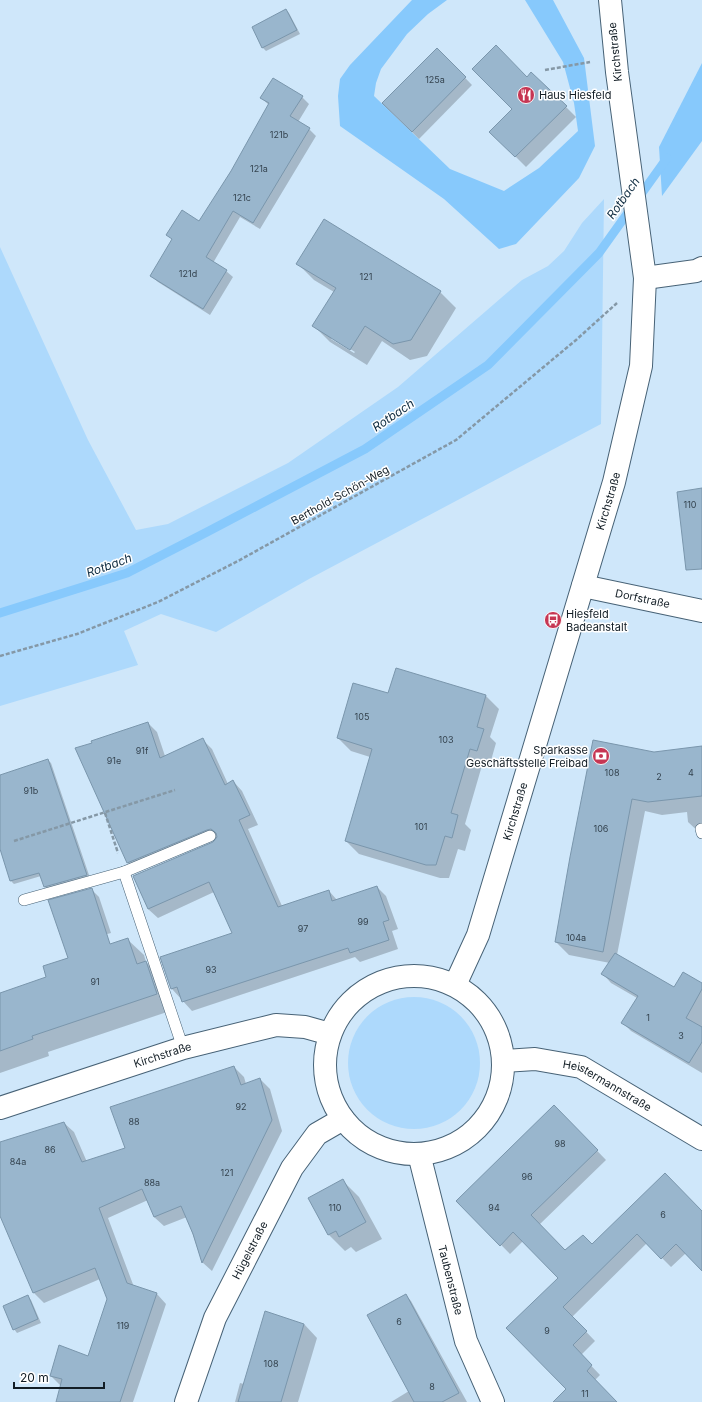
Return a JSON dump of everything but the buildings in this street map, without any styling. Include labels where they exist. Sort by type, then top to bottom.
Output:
[{"type":"street","name":"Kirchstraße","points":[[455,986],[478,935],[614,482],[641,366],[645,278],[617,72],[610,0]]},
{"type":"street","points":[[645,278],[696,271],[702,268]]},
{"type":"street","name":"Dorfstraße","points":[[582,586],[702,611]]},
{"type":"street","points":[[426,976],[455,986],[474,998],[489,1016],[499,1038],[504,1061],[500,1088],[489,1114],[470,1134],[446,1148],[419,1154],[390,1151],[364,1138],[343,1118],[329,1093],[324,1063],[330,1034],[345,1008],[368,988],[396,977],[426,976]]},
{"type":"street","name":"Kirchstraße","points":[[0,1108],[183,1048],[276,1025],[305,1027],[330,1034]]},
{"type":"street","name":"Heistermannstraße","points":[[504,1061],[535,1059],[581,1067],[702,1139]]},
{"type":"street","name":"Hügelstraße","points":[[186,1402],[215,1318],[292,1168],[317,1134],[343,1118]]},
{"type":"street","name":"Taubenstraße","points":[[419,1154],[466,1341],[493,1402]]},
{"type":"lane","points":[[24,900],[124,872],[210,836]]},
{"type":"lane","points":[[124,872],[183,1048]]},
{"type":"path","points":[[545,70],[585,63]]},
{"type":"path","name":"Berthold-Schön-Weg","points":[[0,656],[77,634],[158,602],[238,561],[456,440],[576,340],[645,278]]},
{"type":"path","points":[[14,841],[175,790]]},
{"type":"path","points":[[105,813],[124,872]]},
{"type":"shaded area","points":[[412,0],[447,0],[428,14],[407,34],[381,69],[376,83],[374,96],[450,169],[504,191],[539,168],[578,131],[574,103],[563,62],[525,0],[553,0],[584,58],[595,146],[579,178],[516,244],[499,249],[444,199],[340,126],[338,96],[340,79],[350,65]]},
{"type":"shaded area","points":[[702,63],[702,141],[662,196],[659,147]]},
{"type":"shaded area","points":[[604,199],[601,424],[309,579],[216,632],[161,614],[124,631],[138,665],[0,706],[0,247],[88,440],[136,530],[168,524],[288,463],[398,387],[522,280],[548,266],[564,251],[582,223]]},
{"type":"shaded area","points":[[421,997],[433,999],[445,1004],[461,1016],[473,1032],[478,1044],[480,1063],[478,1082],[473,1094],[461,1110],[445,1122],[433,1127],[407,1129],[395,1127],[383,1122],[367,1110],[355,1094],[350,1082],[348,1056],[350,1044],[355,1032],[367,1016],[383,1004],[395,999]]},
{"type":"waterway","name":"Rotbach","points":[[0,613],[127,573],[365,449],[488,365],[599,253],[667,158]]},
{"type":"place","name":"Haus Hiesfeld","points":[[526,95]]},
{"type":"place","name":"Hiesfeld Badeanstalt","points":[[553,620]]},
{"type":"place","name":"Sparkasse Geschäftsstelle Freibad","points":[[601,756]]}]
